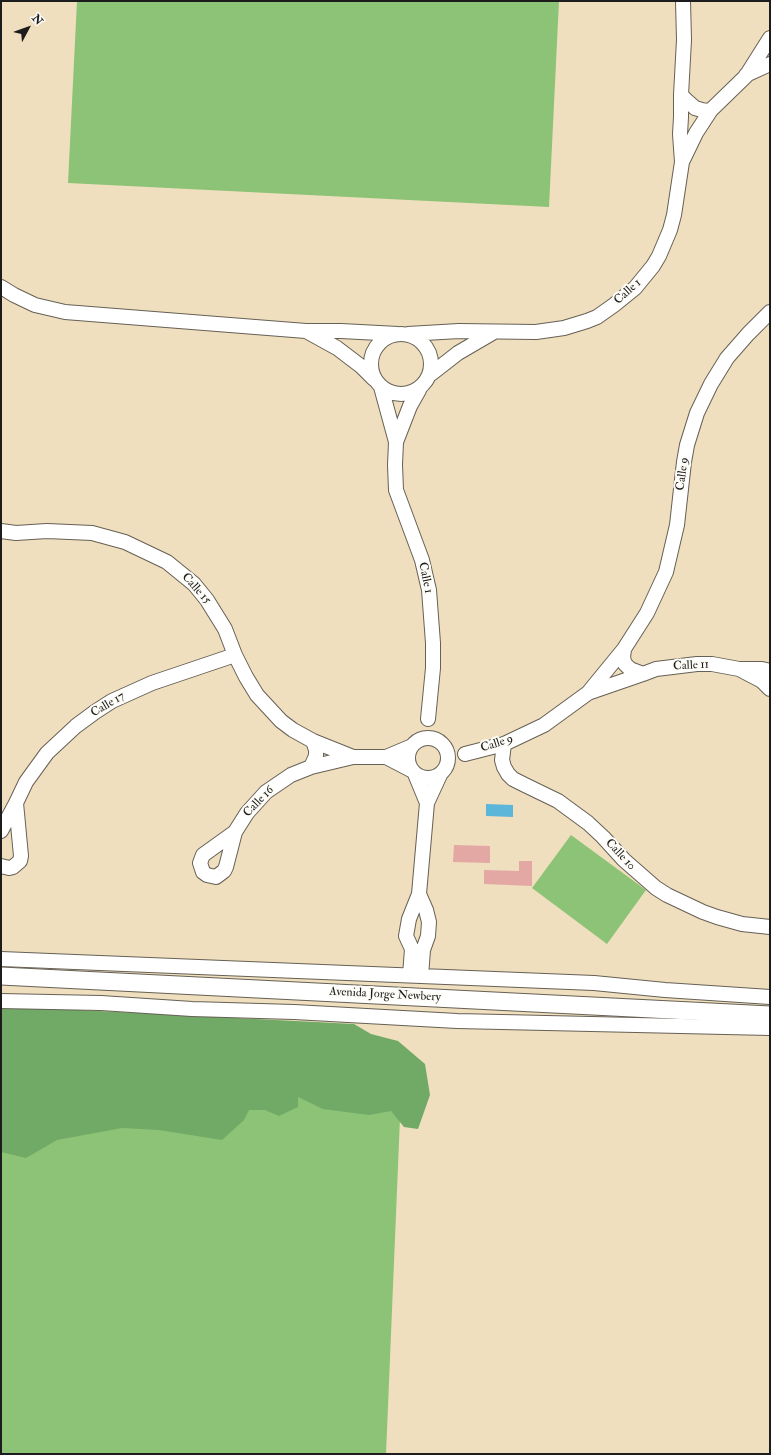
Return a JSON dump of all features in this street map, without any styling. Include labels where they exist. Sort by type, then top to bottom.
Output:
[{"type":"main road","name":"Avenida Jorge Newbery","points":[[1,976],[770,1015]]},
{"type":"street","points":[[682,162],[680,134],[684,40],[683,1]]},
{"type":"street","points":[[682,162],[696,133],[711,110],[746,76],[770,38]]},
{"type":"street","points":[[746,76],[770,64]]},
{"type":"street","points":[[681,95],[695,108],[705,111],[711,110]]},
{"type":"street","name":"Calle 1","points":[[403,334],[459,331],[536,332],[575,325],[596,317],[635,288],[649,272],[659,256],[670,230],[674,214],[682,162]]},
{"type":"street","points":[[1,287],[14,295],[35,304],[65,312],[306,331],[403,334],[417,338],[425,345],[430,354],[432,364],[430,374],[410,406],[396,442]]},
{"type":"street","name":"Calle 9","points":[[465,754],[504,744],[544,725],[588,693],[624,649],[647,614],[666,572],[677,525],[687,445],[697,414],[711,384],[727,358],[770,312]]},
{"type":"street","points":[[306,331],[337,348],[362,367],[378,384],[390,393],[400,395],[410,394],[419,390]]},
{"type":"street","points":[[430,374],[458,353],[495,332]]},
{"type":"street","points":[[396,442],[378,384],[371,370],[371,360],[374,351],[380,342],[388,337],[403,334]]},
{"type":"street","name":"Calle 1","points":[[396,442],[396,490],[422,560],[428,590],[433,643],[433,668],[428,719]]},
{"type":"street","name":"Calle 15","points":[[16,533],[47,530],[92,533],[125,542],[157,556],[179,571],[194,584],[207,600],[225,629],[235,655],[250,686],[270,710],[293,730],[313,741],[353,757]]},
{"type":"street","points":[[1,531],[16,533]]},
{"type":"street","points":[[1,539],[16,533]]},
{"type":"street","points":[[624,649],[623,658],[625,664],[630,670],[643,674]]},
{"type":"street","name":"Calle 17","points":[[1,831],[26,782],[47,753],[76,726],[112,701],[152,683],[235,655]]},
{"type":"street","name":"Calle 11","points":[[588,693],[656,669],[697,664],[712,664],[740,669]]},
{"type":"street","points":[[740,669],[762,669],[770,671]]},
{"type":"street","points":[[740,669],[762,681],[770,689]]},
{"type":"street","points":[[427,803],[408,761],[408,755],[428,719]]},
{"type":"street","points":[[417,950],[406,936],[409,919],[419,894],[427,803],[441,773],[448,762],[448,756],[428,719]]},
{"type":"street","points":[[353,757],[386,757],[420,740],[431,739],[465,754]]},
{"type":"street","points":[[311,767],[316,756],[313,741]]},
{"type":"street","name":"Calle 10","points":[[504,744],[502,760],[508,774],[525,785],[558,801],[588,823],[624,860],[656,888],[702,912],[742,924],[770,927]]},
{"type":"street","points":[[386,757],[424,778],[435,777],[465,754]]},
{"type":"street","name":"Calle 16","points":[[235,832],[247,813],[266,792],[291,775],[311,767],[353,757]]},
{"type":"street","points":[[1,866],[9,868],[13,867],[20,861],[21,856],[16,803]]},
{"type":"street","points":[[416,976],[417,950],[428,936],[429,922],[426,910],[419,894]]},
{"type":"street","points":[[1,959],[594,983],[665,990],[770,997]]},
{"type":"street","points":[[1,1001],[101,1003],[192,1009],[294,1012],[457,1021],[770,1028]]},
{"type":"green space","points":[[77,1],[559,1],[549,207],[68,183]]},
{"type":"green space","points":[[571,835],[646,890],[607,944],[532,888]]},
{"type":"green space","points":[[1,1006],[354,1024],[371,1034],[398,1041],[425,1064],[430,1095],[418,1129],[404,1127],[391,1111],[369,1115],[323,1109],[298,1097],[298,1107],[279,1116],[265,1110],[249,1110],[244,1120],[222,1140],[159,1130],[122,1128],[57,1140],[26,1158],[1,1152]]},
{"type":"green space","points":[[1,1027],[403,1046],[386,1454],[1,1454]]},
{"type":"water","points":[[486,804],[513,805],[513,817],[486,816]]},
{"type":"building","points":[[454,845],[490,846],[490,863],[453,862]]},
{"type":"building","points":[[519,861],[532,861],[532,886],[484,884],[484,870],[519,871]]}]
